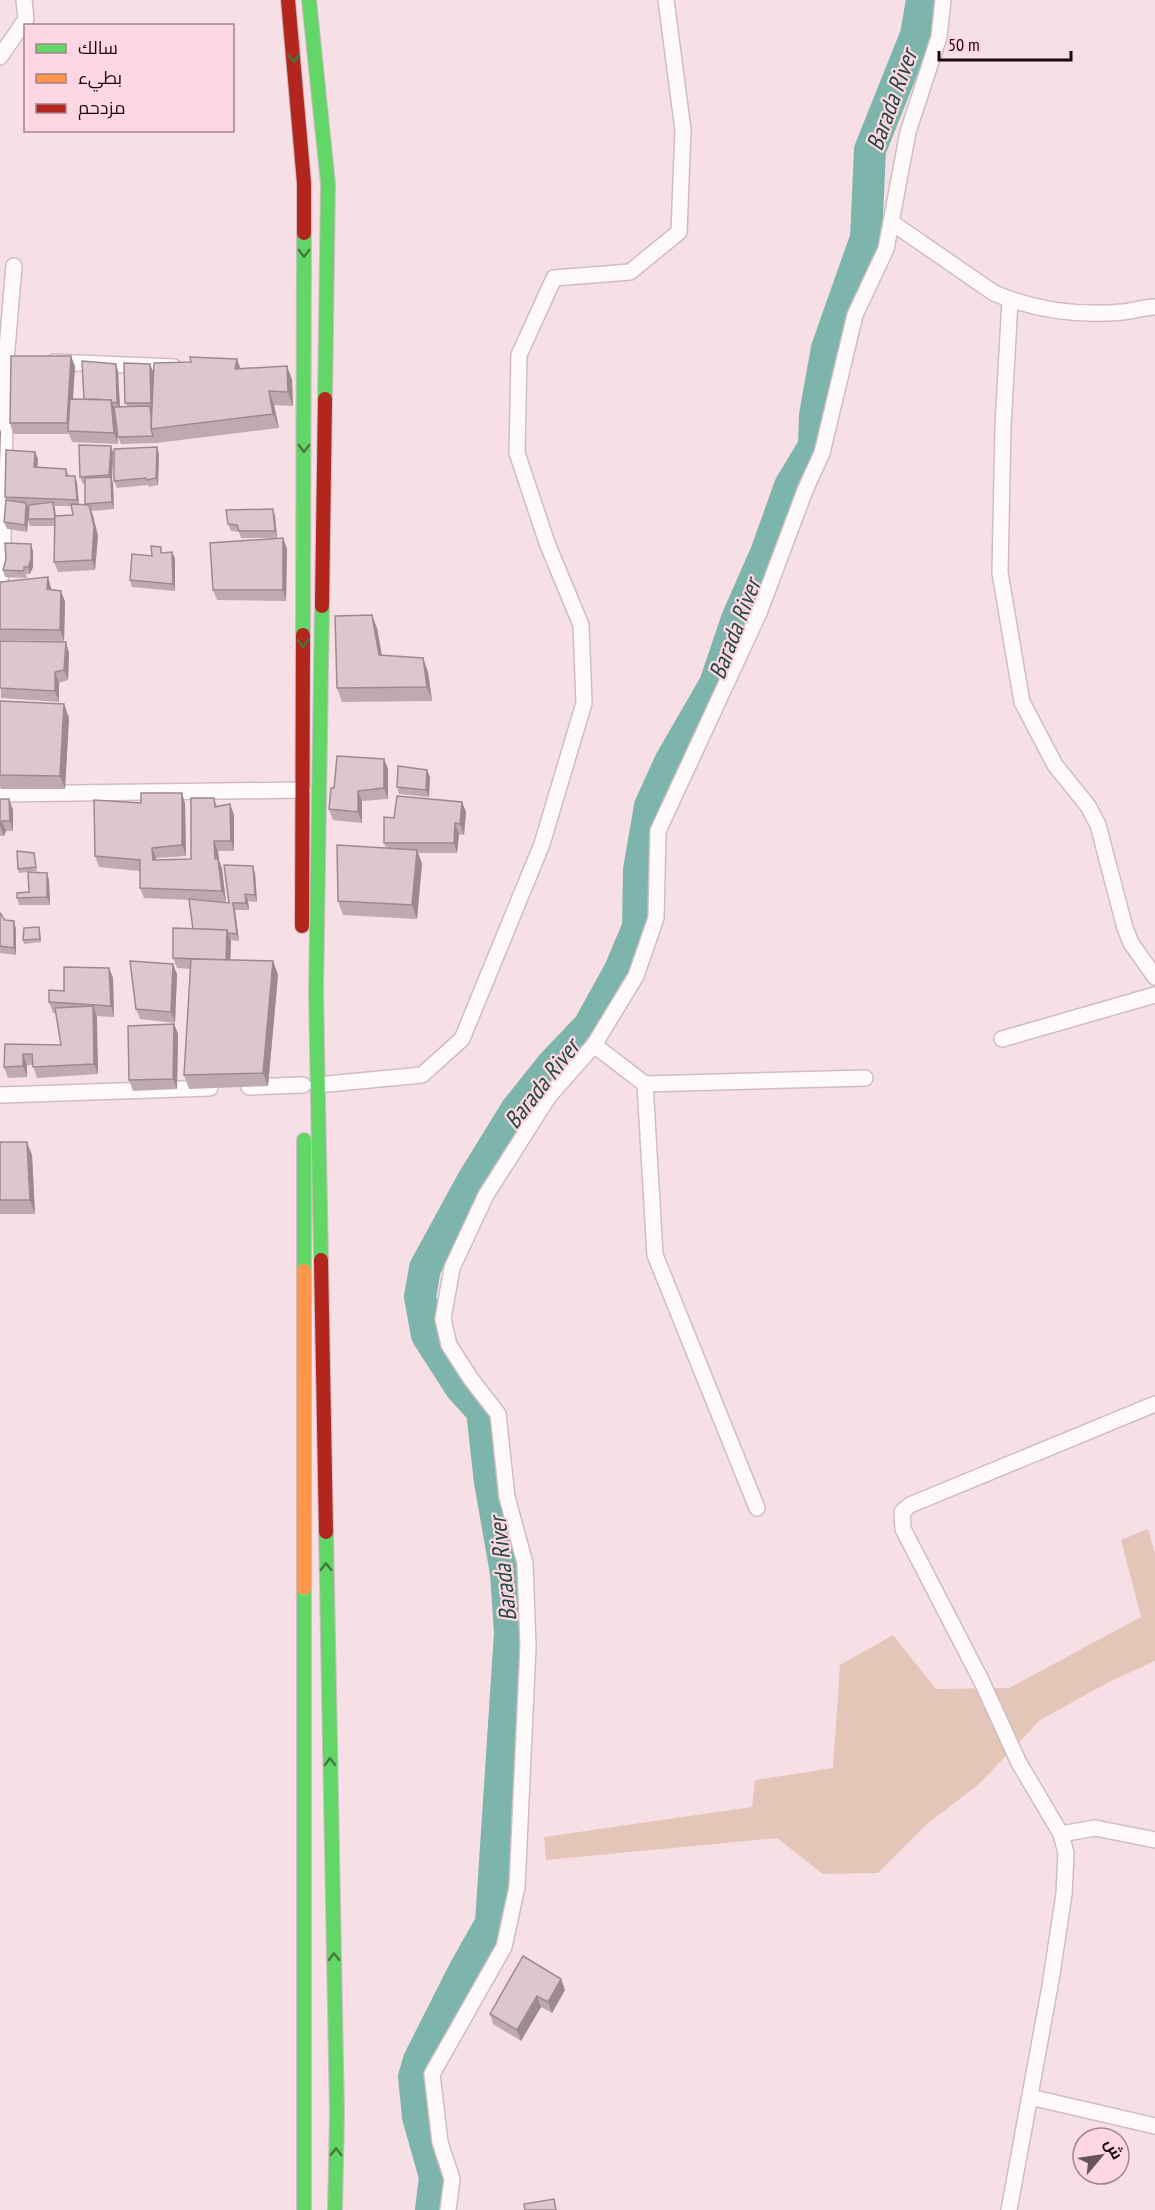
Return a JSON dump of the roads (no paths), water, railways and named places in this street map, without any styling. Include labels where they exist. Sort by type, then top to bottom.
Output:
[{"type":"main road","points":[[288,0],[304,183],[298,370],[303,790],[303,1051]]},
{"type":"main road","points":[[309,0],[328,184],[316,992],[307,1085],[337,2114],[335,2210]]},
{"type":"main road","points":[[304,1120],[306,1284],[304,2210]]},
{"type":"street","points":[[0,57],[26,19],[24,0]]},
{"type":"street","points":[[0,1095],[307,1085],[422,1075],[462,1039],[542,844],[584,703],[581,625],[547,543],[517,453],[519,356],[554,278],[630,272],[679,232],[683,130],[666,0]]},
{"type":"street","points":[[448,2210],[452,2179],[440,2142],[432,2074],[504,1947],[517,1887],[528,1647],[525,1563],[507,1497],[498,1414],[448,1345],[443,1319],[452,1268],[486,1195],[549,1096],[594,1045],[636,976],[656,918],[658,831],[759,613],[806,488],[822,453],[855,315],[886,249],[908,132],[939,37],[943,0]]},
{"type":"street","points":[[891,222],[994,293],[1010,300],[1072,312],[1123,312],[1155,307]]},
{"type":"street","points":[[0,580],[8,360],[14,266]]},
{"type":"street","points":[[1010,300],[1003,426],[1000,573],[1022,702],[1055,765],[1088,806],[1098,825],[1125,928],[1131,943],[1155,977]]},
{"type":"street","points":[[39,361],[187,367]]},
{"type":"street","points":[[0,794],[303,790]]},
{"type":"street","points":[[1002,1039],[1155,995]]},
{"type":"street","points":[[594,1045],[645,1084],[865,1078]]},
{"type":"street","points":[[645,1084],[656,1255],[757,1508]]},
{"type":"street","points":[[1009,2210],[1064,1894],[1066,1853],[1061,1834],[1019,1763],[982,1682],[903,1529],[902,1512],[948,1488],[1155,1404]]},
{"type":"street","points":[[1061,1834],[1095,1828],[1155,1840]]},
{"type":"street","points":[[1030,2097],[1155,2126]]},
{"type":"waterway","name":"Barada River","points":[[431,2210],[435,2177],[418,2117],[414,2077],[419,2060],[491,1923],[510,1633],[506,1573],[490,1482],[482,1411],[461,1388],[427,1335],[420,1297],[425,1268],[473,1180],[516,1110],[552,1065],[589,1026],[620,970],[638,927],[639,870],[650,806],[670,762],[715,684],[737,619],[766,553],[790,486],[814,446],[815,415],[827,348],[866,238],[870,150],[916,35],[922,0]]}]
